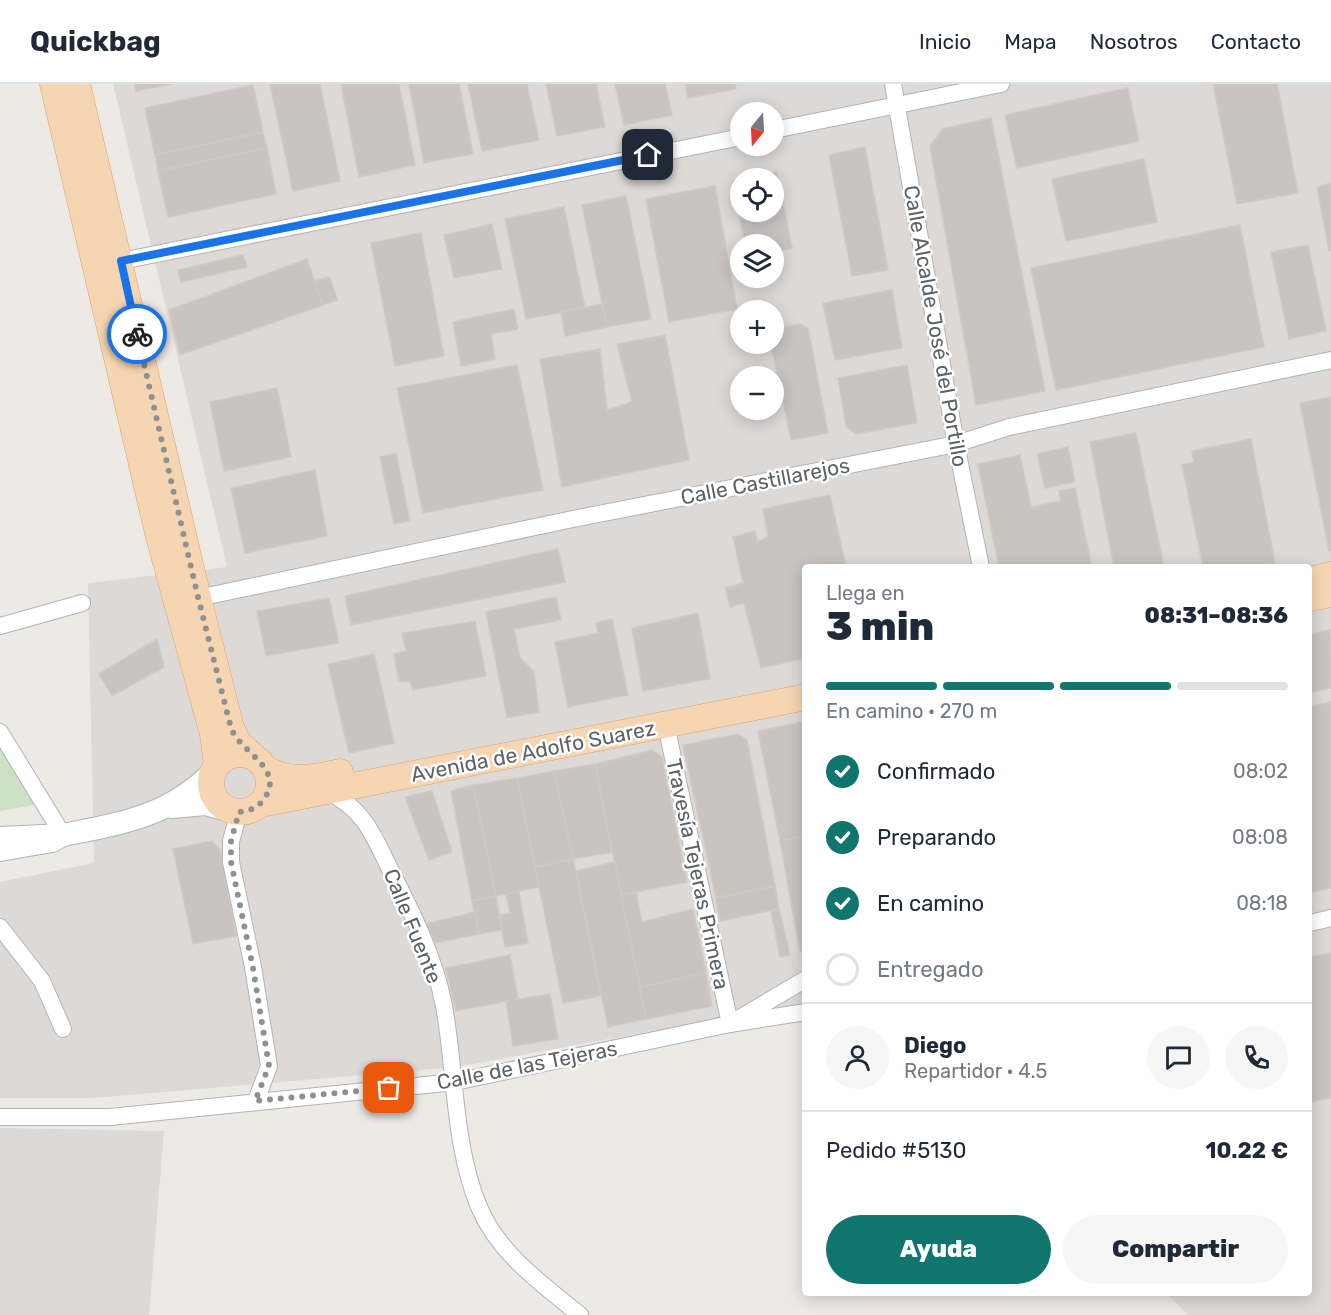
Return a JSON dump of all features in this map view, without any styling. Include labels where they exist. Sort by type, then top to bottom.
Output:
[{"type":"main road","points":[[53,84],[158,533],[213,734],[215,768],[211,781],[215,798],[243,808]]},
{"type":"main road","points":[[0,838],[63,835],[128,822],[165,809],[196,804],[243,808],[269,787],[259,762],[234,735],[198,597],[121,261],[77,84]]},
{"type":"main road","points":[[1312,580],[1331,575]]},
{"type":"main road","points":[[1312,598],[1331,594]]},
{"type":"main road","name":"Avenida de Adolfo Suarez","points":[[259,762],[285,778],[313,778],[802,681]]},
{"type":"main road","name":"Avenida de Adolfo Suarez","points":[[243,808],[802,698]]},
{"type":"main road","points":[[165,809],[192,792],[229,755],[259,762]]},
{"type":"main road","points":[[0,850],[52,841],[63,835]]},
{"type":"street","name":"Calle Alcalde José del Portillo","points":[[893,84],[956,444],[980,564]]},
{"type":"street","points":[[784,128],[1001,84]]},
{"type":"street","points":[[121,261],[730,139]]},
{"type":"street","name":"Calle Castillarejos","points":[[198,597],[573,519],[956,444],[1009,427],[1331,360]]},
{"type":"street","points":[[0,626],[82,603]]},
{"type":"street","name":"Travesía Tejeras Primera","points":[[666,725],[730,1024]]},
{"type":"street","points":[[0,732],[63,835]]},
{"type":"street","name":"Calle Fuente","points":[[328,792],[356,809],[372,834],[407,902],[428,952],[444,1004],[460,1138],[479,1206],[495,1237],[518,1264],[580,1315]]},
{"type":"street","points":[[243,808],[231,841],[231,862],[253,968],[269,1066],[255,1101]]},
{"type":"street","points":[[1312,923],[1331,918]]},
{"type":"street","points":[[0,927],[42,981],[63,1029]]},
{"type":"street","points":[[730,1024],[802,981]]},
{"type":"street","name":"Calle de las Tejeras","points":[[0,1117],[111,1117],[455,1082],[730,1024],[802,1013]]},
{"type":"shaded area","points":[[113,84],[1331,84],[1331,1315],[1188,1315],[1169,1296],[1312,1296],[1312,564],[802,564],[802,1004],[457,1067],[94,1098],[0,1098],[0,882],[94,863],[88,583],[227,567]]},
{"type":"shaded area","points":[[0,1128],[164,1131],[149,1315],[0,1315]]},
{"type":"green space","points":[[0,745],[41,804],[0,811]]},
{"type":"building","points":[[135,84],[172,84],[136,91]]},
{"type":"building","points":[[270,84],[320,84],[340,181],[293,191]]},
{"type":"building","points":[[341,84],[399,84],[415,165],[359,177]]},
{"type":"building","points":[[409,84],[459,84],[473,154],[424,163]]},
{"type":"building","points":[[468,84],[527,84],[539,140],[482,151]]},
{"type":"building","points":[[546,84],[596,84],[605,127],[557,136]]},
{"type":"building","points":[[615,84],[665,84],[672,115],[624,125]]},
{"type":"building","points":[[685,84],[735,84],[736,89],[688,98]]},
{"type":"building","points":[[1213,84],[1277,84],[1298,193],[1237,204]]},
{"type":"building","points":[[253,85],[263,132],[155,155],[145,108]]},
{"type":"building","points":[[1128,88],[1139,141],[1017,168],[1005,115]]},
{"type":"building","points":[[991,118],[1045,391],[976,405],[930,146],[943,129]]},
{"type":"building","points":[[263,132],[267,148],[158,171],[155,155]]},
{"type":"building","points":[[865,147],[888,270],[852,276],[829,155]]},
{"type":"building","points":[[267,148],[276,194],[168,217],[158,171]]},
{"type":"building","points":[[1144,159],[1157,222],[1066,241],[1052,179]]},
{"type":"building","points":[[1331,183],[1331,250],[1329,251],[1317,187]]},
{"type":"building","points":[[715,186],[730,270],[730,288],[733,288],[735,300],[730,300],[730,310],[669,322],[646,199]]},
{"type":"building","points":[[626,196],[651,319],[607,327],[582,205]]},
{"type":"building","points":[[564,207],[585,308],[526,319],[505,219]]},
{"type":"building","points":[[784,207],[792,248],[784,250],[784,234],[743,234],[741,222],[784,222]]},
{"type":"building","points":[[492,224],[502,269],[454,278],[444,235]]},
{"type":"building","points":[[1240,225],[1264,347],[1056,390],[1031,268]]},
{"type":"building","points":[[421,233],[444,356],[395,366],[371,243]]},
{"type":"building","points":[[1308,245],[1326,331],[1289,339],[1271,252]]},
{"type":"building","points":[[243,255],[247,267],[181,282],[178,270]]},
{"type":"building","points":[[307,259],[323,305],[180,355],[169,310]]},
{"type":"building","points":[[330,277],[337,300],[323,305],[314,281]]},
{"type":"building","points":[[892,290],[902,348],[835,360],[823,303]]},
{"type":"building","points":[[602,304],[607,327],[565,336],[561,312]]},
{"type":"building","points":[[514,309],[518,329],[491,334],[495,359],[461,366],[453,322]]},
{"type":"building","points":[[800,324],[808,328],[828,433],[791,440],[784,406],[784,366],[776,366],[773,354],[784,354],[784,328]]},
{"type":"building","points":[[665,335],[689,460],[562,487],[540,359],[600,349],[607,410],[632,402],[617,344]]},
{"type":"building","points":[[517,365],[543,490],[423,513],[397,388]]},
{"type":"building","points":[[907,365],[917,423],[855,434],[846,426],[838,378]]},
{"type":"building","points":[[277,388],[291,457],[224,471],[210,402]]},
{"type":"building","points":[[1331,397],[1331,550],[1329,551],[1300,403]]},
{"type":"building","points":[[1136,433],[1163,564],[1113,564],[1090,442]]},
{"type":"building","points":[[1251,439],[1275,563],[1202,564],[1182,465],[1194,462],[1192,451]]},
{"type":"building","points":[[1068,447],[1075,482],[1045,488],[1037,454]]},
{"type":"building","points":[[396,453],[410,521],[394,524],[380,457]]},
{"type":"building","points":[[1020,455],[1031,507],[1061,501],[1059,491],[1075,488],[1091,564],[998,564],[978,464]]},
{"type":"building","points":[[315,470],[327,536],[245,553],[231,488]]},
{"type":"building","points":[[830,495],[845,564],[802,564],[802,659],[761,668],[744,603],[730,607],[725,588],[743,583],[733,537],[755,531],[757,541],[768,537],[763,509]]},
{"type":"building","points":[[558,549],[565,582],[351,625],[345,596]]},
{"type":"building","points":[[556,597],[561,620],[514,629],[520,658],[534,672],[539,712],[507,718],[486,612]]},
{"type":"building","points":[[329,598],[339,643],[266,656],[257,611]]},
{"type":"building","points":[[698,613],[710,679],[643,691],[632,628]]},
{"type":"building","points":[[612,619],[628,695],[568,707],[555,642],[598,633],[596,623]]},
{"type":"building","points":[[475,621],[486,676],[413,690],[410,681],[399,682],[394,654],[406,651],[402,633]]},
{"type":"building","points":[[1330,630],[1331,688],[1312,692],[1312,634]]},
{"type":"building","points":[[157,639],[164,667],[112,696],[99,674]]},
{"type":"building","points":[[374,654],[394,743],[349,753],[328,664]]},
{"type":"building","points":[[1331,702],[1331,888],[1312,892],[1312,706]]},
{"type":"building","points":[[802,722],[802,837],[780,841],[758,731]]},
{"type":"building","points":[[738,734],[747,740],[775,886],[716,898],[683,745]]},
{"type":"building","points":[[652,750],[662,757],[687,882],[621,895],[595,764]]},
{"type":"building","points":[[595,764],[612,852],[573,859],[554,771]]},
{"type":"building","points":[[554,771],[573,859],[535,867],[517,778]]},
{"type":"building","points":[[517,778],[539,887],[496,896],[473,785]]},
{"type":"building","points":[[473,785],[496,896],[472,901],[451,791]]},
{"type":"building","points":[[432,791],[452,852],[429,860],[405,797]]},
{"type":"building","points":[[802,837],[802,952],[800,952],[780,841]]},
{"type":"building","points":[[212,841],[220,850],[236,936],[193,944],[173,849]]},
{"type":"building","points":[[573,859],[601,996],[563,1003],[535,867]]},
{"type":"building","points":[[615,862],[646,1019],[608,1027],[576,871]]},
{"type":"building","points":[[775,886],[779,909],[720,921],[716,898]]},
{"type":"building","points":[[519,892],[528,943],[505,947],[499,915],[510,913],[506,894]]},
{"type":"building","points":[[636,892],[642,922],[693,909],[706,973],[640,987],[621,895]]},
{"type":"building","points":[[496,896],[502,930],[479,934],[472,901]]},
{"type":"building","points":[[779,909],[790,955],[780,957],[771,911]]},
{"type":"building","points":[[475,912],[479,934],[435,943],[426,924]]},
{"type":"building","points":[[1331,953],[1331,1098],[1312,1102],[1312,957]]},
{"type":"building","points":[[510,955],[518,999],[456,1011],[446,968]]},
{"type":"building","points":[[706,973],[712,1006],[646,1019],[640,987]]},
{"type":"building","points":[[550,994],[558,1039],[513,1046],[506,1001]]},
{"type":"way so far","points":[[137,334],[231,728],[246,752],[262,763],[269,778],[269,787],[261,804],[239,812],[230,852],[253,968],[269,1066],[255,1101],[389,1088]]},
{"type":"route","points":[[137,334],[121,261],[648,155]]}]
